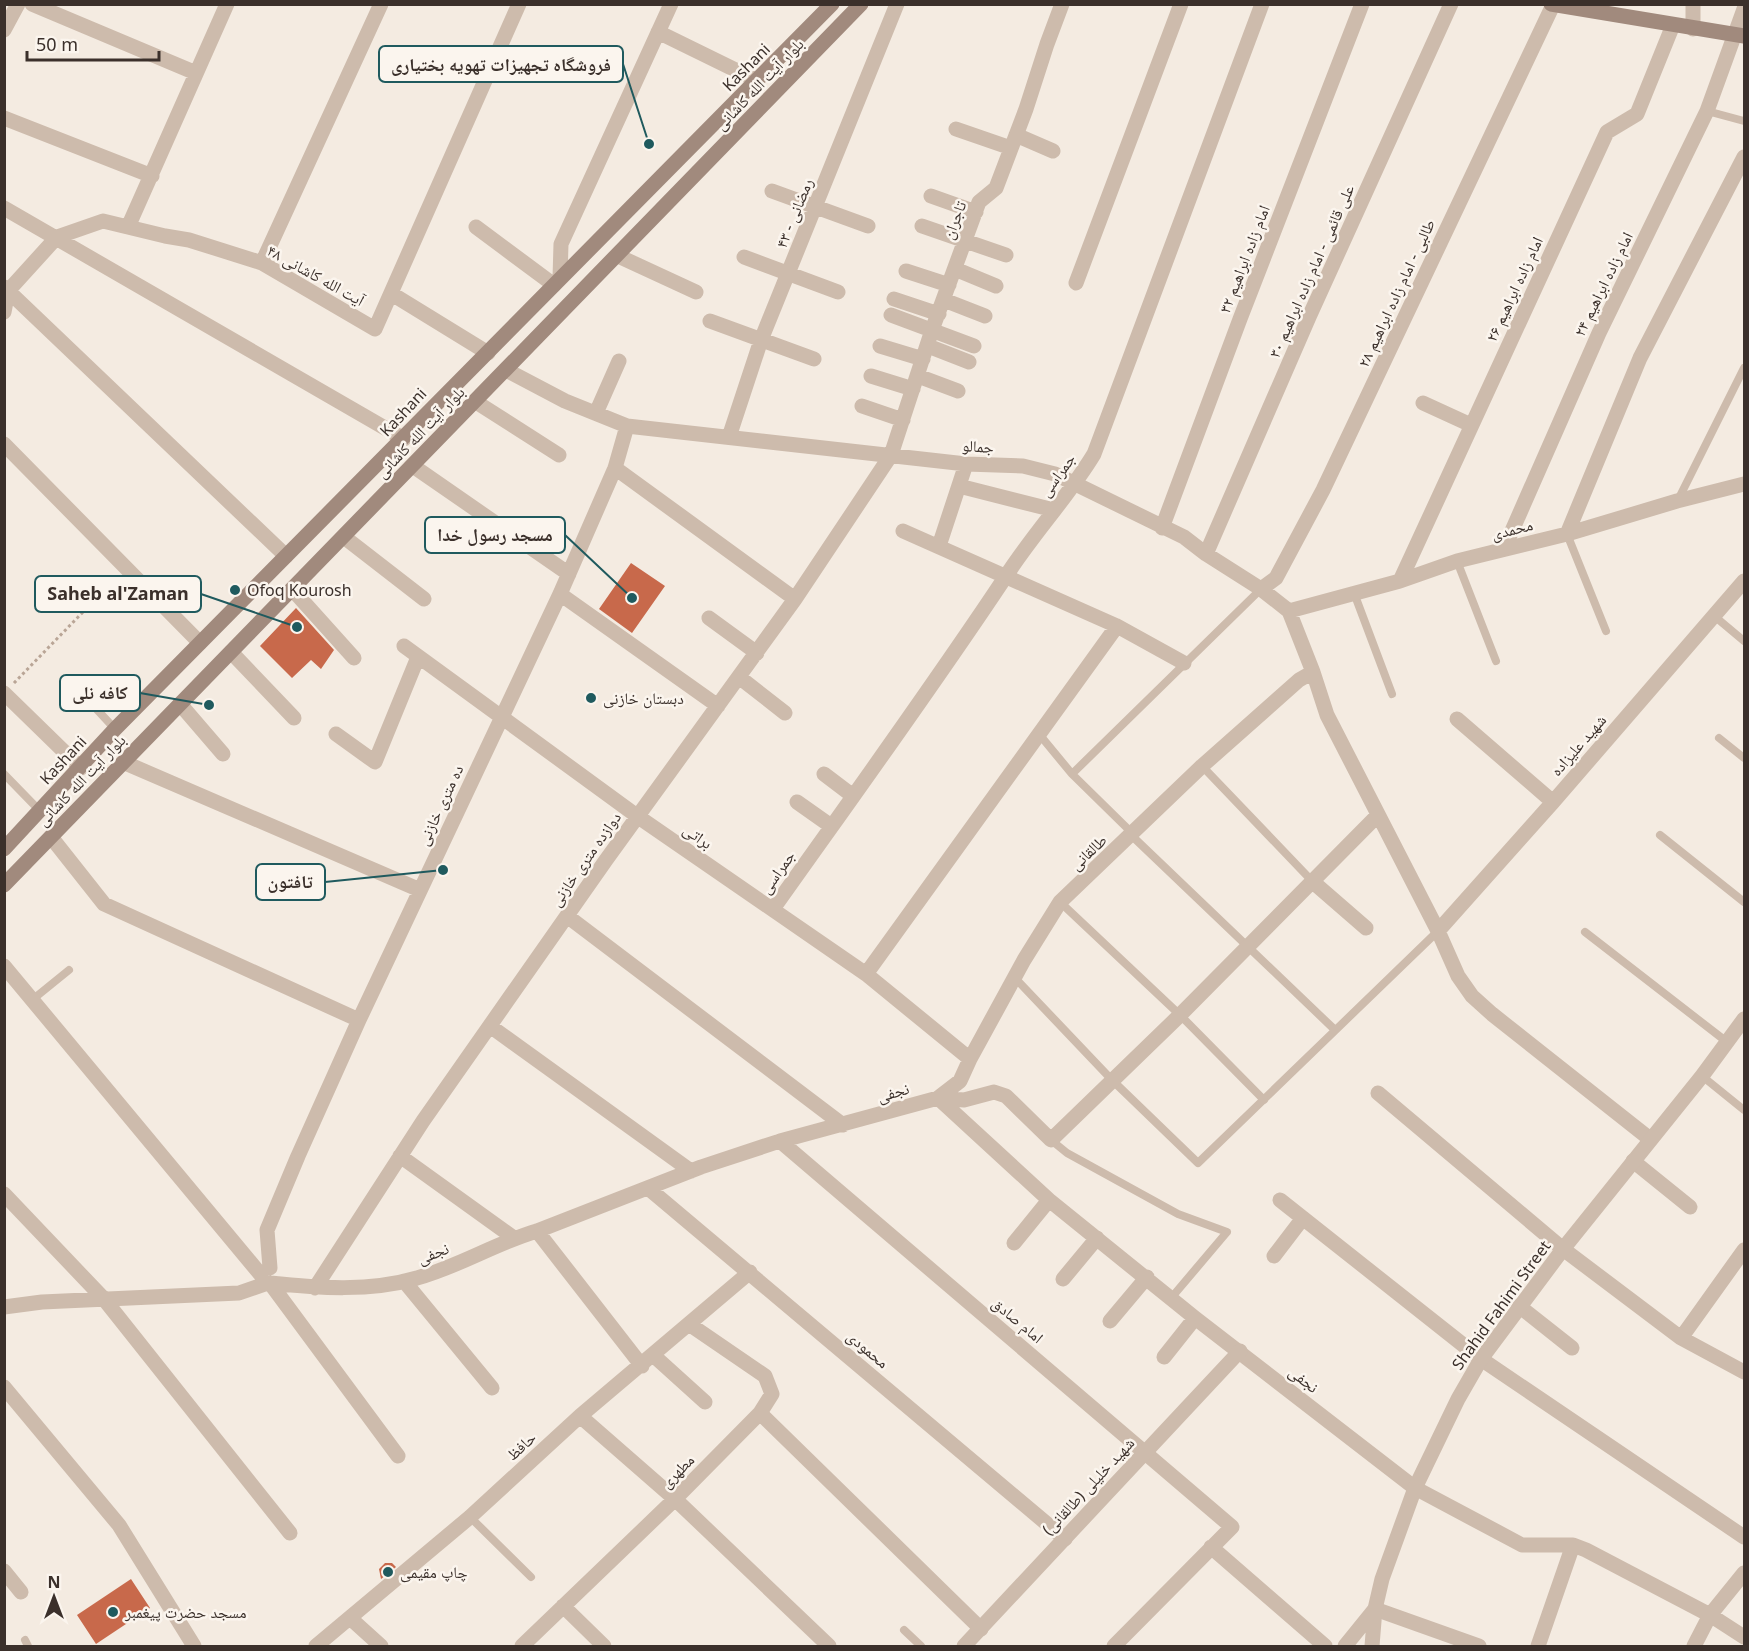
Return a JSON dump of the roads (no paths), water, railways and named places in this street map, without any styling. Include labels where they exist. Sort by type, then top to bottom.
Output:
[{"type":"main road","name":"Kashani","points":[[4,849],[115,729],[832,4]]},
{"type":"main road","name":"بلوار آیت الله کاشانی","points":[[4,885],[861,4]]},
{"type":"main road","points":[[1552,5],[1606,9],[1693,29],[1740,35]]},
{"type":"main road","points":[[488,353],[506,370]]},
{"type":"street","points":[[4,30],[18,4]]},
{"type":"street","points":[[32,4],[196,73]]},
{"type":"street","points":[[128,227],[227,4]]},
{"type":"street","points":[[262,263],[381,4]]},
{"type":"street","points":[[392,294],[519,4]]},
{"type":"street","points":[[476,227],[557,282],[561,244],[671,4]]},
{"type":"street","name":"رمضانی - ۴۳","points":[[729,437],[761,340],[897,4]]},
{"type":"street","name":"تاجران","points":[[891,455],[932,330],[979,202],[996,188],[1062,4]]},
{"type":"street","points":[[1076,283],[1181,4]]},
{"type":"street","name":"جمراسی","points":[[772,909],[1006,575],[1077,483],[1094,453],[1262,4]]},
{"type":"street","name":"امام زاده ابراهیم ۳۲","points":[[1162,528],[1362,4]]},
{"type":"street","name":"علی قائمی - امام زاده ابراهیم ۳۰","points":[[1206,554],[1309,318],[1451,4]]},
{"type":"street","points":[[1693,4],[1693,29]]},
{"type":"street","name":"طالبی - امام زاده ابراهیم ۲۸","points":[[1261,589],[1276,578],[1323,490],[1552,5]]},
{"type":"street","name":"امام زاده ابراهیم ۲۴","points":[[1504,549],[1599,333],[1707,111],[1740,35],[1744,9]]},
{"type":"street","name":"امام زاده ابراهیم ۲۶","points":[[1400,581],[1607,132],[1637,114],[1673,25]]},
{"type":"street","points":[[658,32],[758,81]]},
{"type":"street","points":[[4,118],[152,176]]},
{"type":"street","points":[[956,129],[1053,151]]},
{"type":"street","points":[[1567,534],[1640,358],[1744,157]]},
{"type":"street","points":[[772,191],[868,226]]},
{"type":"street","points":[[931,196],[976,212]]},
{"type":"street","points":[[4,208],[404,439]]},
{"type":"street","name":"آیت الله کاشانی ۴۸","points":[[57,237],[103,221],[189,240],[262,263],[375,329],[392,294],[488,353]]},
{"type":"street","points":[[922,226],[1006,255]]},
{"type":"street","points":[[4,312],[6,289],[57,237]]},
{"type":"street","points":[[618,256],[696,292]]},
{"type":"street","points":[[744,257],[838,292]]},
{"type":"street","points":[[955,269],[996,286]]},
{"type":"street","points":[[906,271],[949,285]]},
{"type":"street","points":[[6,289],[286,556]]},
{"type":"street","points":[[894,299],[986,316]]},
{"type":"street","points":[[891,315],[974,346]]},
{"type":"street","points":[[710,321],[814,359]]},
{"type":"street","points":[[880,346],[925,352],[969,362]]},
{"type":"street","points":[[596,413],[620,361]]},
{"type":"street","name":"جمالو","points":[[506,370],[566,401],[627,426],[966,464],[1023,466],[1055,474],[1184,537],[1261,589],[1288,611]]},
{"type":"street","points":[[871,376],[958,391]]},
{"type":"street","points":[[476,402],[559,455]]},
{"type":"street","points":[[1423,403],[1471,425]]},
{"type":"street","points":[[862,406],[903,420]]},
{"type":"street","name":"ده متری خازنی","points":[[268,1278],[267,1230],[359,1020],[569,574],[615,468],[627,426]]},
{"type":"street","points":[[4,444],[200,644]]},
{"type":"street","name":"دوازده متری خازنی","points":[[315,1288],[399,1156],[637,816],[795,599],[891,455]]},
{"type":"street","points":[[939,546],[966,464]]},
{"type":"street","points":[[413,466],[569,574]]},
{"type":"street","points":[[615,468],[795,599]]},
{"type":"street","name":"محمدی","points":[[1288,611],[1400,581],[1457,561],[1567,534],[1677,501],[1744,485]]},
{"type":"street","points":[[959,486],[1054,510]]},
{"type":"street","points":[[903,531],[1117,626],[1184,663]]},
{"type":"street","points":[[344,537],[424,599]]},
{"type":"street","name":"شهید علیزاده","points":[[1438,931],[1744,581]]},
{"type":"street","points":[[292,589],[354,658]]},
{"type":"street","points":[[560,594],[718,706]]},
{"type":"street","points":[[1288,611],[1313,672],[1327,715],[1438,931],[1458,976],[1472,996],[1492,1014],[1650,1139]]},
{"type":"street","points":[[709,618],[757,652]]},
{"type":"street","points":[[866,974],[1117,626]]},
{"type":"street","name":"براتی","points":[[404,646],[637,816],[866,974],[970,1059]]},
{"type":"street","points":[[231,652],[294,718]]},
{"type":"street","points":[[336,734],[375,762],[418,657]]},
{"type":"street","name":"طالقانی","points":[[938,1098],[960,1081],[1043,927],[1060,902],[1202,766],[1299,680],[1313,672]]},
{"type":"street","points":[[739,677],[785,713]]},
{"type":"street","points":[[4,693],[81,768]]},
{"type":"street","points":[[180,704],[223,754]]},
{"type":"street","points":[[1457,719],[1553,802]]},
{"type":"street","points":[[123,762],[420,890]]},
{"type":"street","points":[[824,774],[853,796]]},
{"type":"street","points":[[796,802],[831,826]]},
{"type":"street","points":[[938,1098],[964,1100],[994,1092],[1006,1096],[1051,1140],[1377,816]]},
{"type":"street","points":[[51,837],[104,904],[359,1020]]},
{"type":"street","points":[[1313,882],[1366,928]]},
{"type":"street","points":[[567,916],[843,1125]]},
{"type":"street","points":[[4,966],[268,1278],[398,1456]]},
{"type":"street","name":"Shahid Fahimi Street","points":[[1345,1647],[1375,1609],[1383,1579],[1415,1488],[1458,1399],[1481,1359],[1563,1249],[1744,1019]]},
{"type":"street","points":[[490,1026],[691,1170]]},
{"type":"street","points":[[1378,1093],[1563,1249],[1681,1338],[1744,1372]]},
{"type":"street","name":"نجفی","points":[[268,1278],[315,1288],[384,1285],[418,1278],[514,1238],[691,1170],[780,1142],[938,1098],[1049,1200],[1195,1318],[1415,1488],[1522,1545],[1573,1545]]},
{"type":"street","name":"امام صادق","points":[[780,1142],[1232,1527],[1211,1547]]},
{"type":"street","points":[[399,1156],[514,1238]]},
{"type":"street","points":[[1633,1161],[1690,1207]]},
{"type":"street","name":"محمودی","points":[[648,1188],[1065,1539]]},
{"type":"street","points":[[4,1194],[104,1299],[290,1533]]},
{"type":"street","points":[[1014,1243],[1049,1200]]},
{"type":"street","points":[[1280,1200],[1481,1359],[1744,1537]]},
{"type":"street","points":[[1274,1256],[1303,1218]]},
{"type":"street","points":[[537,1231],[647,1361],[705,1402]]},
{"type":"street","points":[[1062,1279],[1097,1238]]},
{"type":"street","points":[[1681,1338],[1744,1250]]},
{"type":"street","name":"حافظ","points":[[316,1647],[470,1517],[580,1416],[750,1272]]},
{"type":"street","points":[[1110,1321],[1147,1277]]},
{"type":"street","points":[[4,1307],[42,1302],[239,1293],[268,1278]]},
{"type":"street","points":[[404,1281],[492,1388]]},
{"type":"street","points":[[1519,1306],[1572,1348]]},
{"type":"street","points":[[1164,1357],[1195,1318]]},
{"type":"street","name":"مطهری","points":[[522,1647],[760,1413],[772,1394],[765,1376],[688,1324]]},
{"type":"street","name":"شهید خلیلی (طالقانی)","points":[[964,1647],[1240,1351]]},
{"type":"street","points":[[4,1386],[120,1525],[194,1647]]},
{"type":"street","points":[[760,1413],[981,1629]]},
{"type":"street","points":[[580,1416],[675,1499],[829,1647]]},
{"type":"street","points":[[1538,1647],[1573,1545],[1710,1616],[1744,1637]]},
{"type":"street","points":[[1114,1647],[1211,1547],[1325,1647]]},
{"type":"street","points":[[4,1571],[21,1592]]},
{"type":"street","points":[[1694,1647],[1710,1616],[1744,1573]]},
{"type":"street","points":[[562,1606],[604,1647]]},
{"type":"street","points":[[1372,1647],[1375,1609],[1479,1647]]},
{"type":"street","points":[[350,1618],[381,1647]]},
{"type":"lane","points":[[1707,111],[1744,121]]},
{"type":"lane","points":[[1677,501],[1744,368]]},
{"type":"lane","points":[[1567,534],[1606,631]]},
{"type":"lane","points":[[1457,561],[1496,661]]},
{"type":"lane","points":[[1072,774],[1261,589]]},
{"type":"lane","points":[[1354,593],[1392,694]]},
{"type":"lane","points":[[1713,615],[1744,641]]},
{"type":"lane","points":[[76,687],[115,729]]},
{"type":"lane","points":[[1039,734],[1072,774],[1127,828],[1131,836],[1334,1029]]},
{"type":"lane","points":[[1719,738],[1744,758]]},
{"type":"lane","points":[[1202,766],[1313,882]]},
{"type":"lane","points":[[4,774],[40,811]]},
{"type":"lane","points":[[1660,836],[1744,902]]},
{"type":"lane","points":[[1060,902],[1264,1100]]},
{"type":"lane","points":[[1015,978],[1112,1080],[1198,1163],[1334,1029],[1438,931]]},
{"type":"lane","points":[[1585,932],[1727,1042]]},
{"type":"lane","points":[[32,1000],[69,970]]},
{"type":"lane","points":[[1701,1076],[1744,1110]]},
{"type":"lane","points":[[1051,1140],[1067,1153],[1178,1214],[1227,1232],[1172,1298]]},
{"type":"lane","points":[[470,1517],[531,1577]]},
{"type":"lane","points":[[904,1630],[921,1647]]},
{"type":"place","name":"فروشگاه تجهیزات تهویه بختیاری","points":[[649,144]]},
{"type":"place","name":"Ofoq Kourosh","points":[[235,590]]},
{"type":"place","name":"مسجد رسول خدا","points":[[632,598]]},
{"type":"place","name":"Saheb al'Zaman","points":[[297,627]]},
{"type":"place","name":"دبستان خازنی","points":[[591,698]]},
{"type":"place","name":"کافه نلی","points":[[209,705]]},
{"type":"place","name":"تافتون","points":[[443,870]]},
{"type":"place","name":"چاپ مقیمی","points":[[388,1572]]},
{"type":"place","name":"مسجد حضرت پیغمبر","points":[[113,1612]]}]
